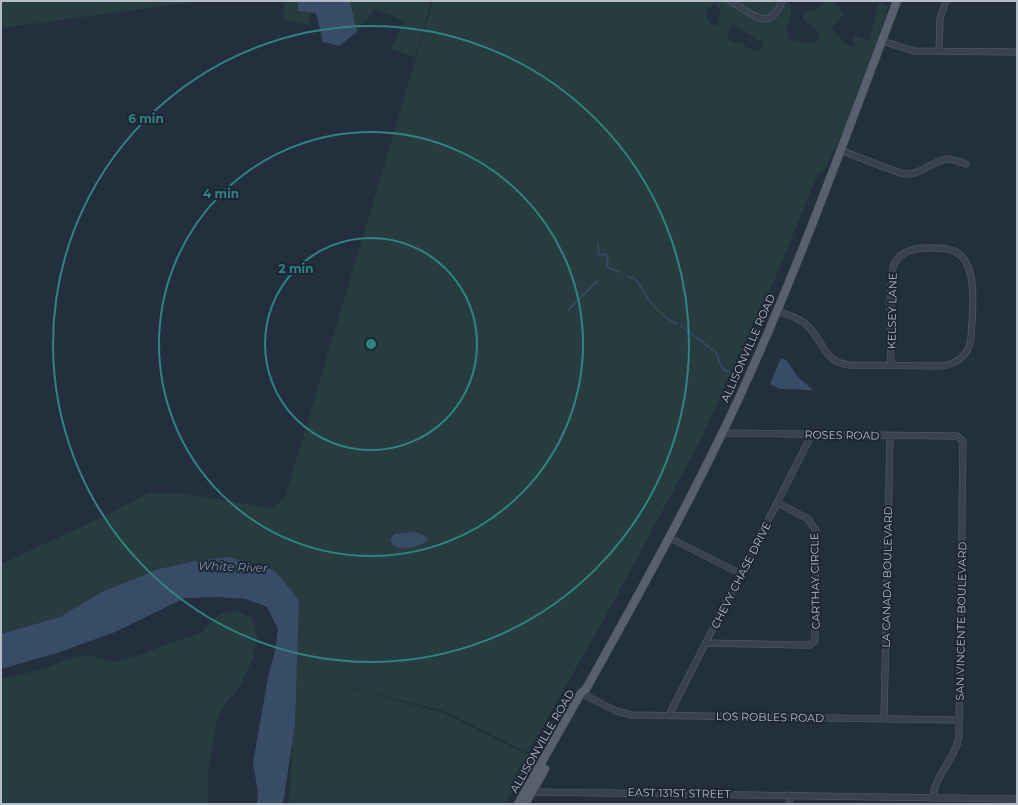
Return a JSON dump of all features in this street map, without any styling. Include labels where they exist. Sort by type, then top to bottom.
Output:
[{"type":"main road","name":"ALLISONVILLE ROAD","points":[[525,804],[533,792],[670,538],[722,433],[777,311],[798,260],[882,41],[895,2]]},
{"type":"main road","name":"ALLISONVILLE ROAD","points":[[518,804],[581,693],[586,692]]},
{"type":"street","points":[[730,1],[762,20],[768,20],[776,15],[782,1]]},
{"type":"street","points":[[939,51],[940,23],[946,1]]},
{"type":"street","points":[[882,41],[910,50],[1017,52]]},
{"type":"street","points":[[840,150],[900,173],[910,175],[920,172],[947,159],[966,164]]},
{"type":"street","name":"KELSEY LANE","points":[[916,248],[950,249],[958,253],[967,262],[971,281],[971,338],[967,352],[959,360],[946,365],[890,365],[892,271],[895,262],[901,256],[916,248]]},
{"type":"street","points":[[777,311],[808,326],[827,355],[837,363],[850,366],[890,365]]},
{"type":"street","name":"ROSES ROAD","points":[[722,433],[954,436],[961,439]]},
{"type":"street","name":"CHEVY CHASE DRIVE","points":[[669,715],[812,434]]},
{"type":"street","name":"LA CANADA BOULEVARD","points":[[884,719],[890,436]]},
{"type":"street","name":"SAN VINCENTE BOULEVARD","points":[[933,798],[936,785],[956,750],[959,720],[964,446],[961,439]]},
{"type":"street","name":"CARTHAY CIRCLE","points":[[706,643],[810,645],[815,641],[816,530],[808,519],[778,503]]},
{"type":"street","points":[[670,538],[741,574]]},
{"type":"street","name":"LOS ROBLES ROAD","points":[[586,692],[622,713],[959,720]]},
{"type":"street","name":"EAST 131ST STREET","points":[[533,792],[1017,799]]},
{"type":"street","points":[[789,795],[789,804]]},
{"type":"street","points":[[867,797],[867,804]]},
{"type":"green space","points":[[1,1],[202,1],[1,28]]},
{"type":"green space","points":[[284,1],[298,1],[298,11],[310,12],[310,25],[283,20]]},
{"type":"green space","points":[[350,1],[431,1],[415,58],[391,49],[404,20],[374,9],[357,32]]},
{"type":"green space","points":[[433,1],[789,1],[791,11],[787,30],[789,40],[802,43],[816,42],[820,37],[817,31],[802,18],[804,12],[817,9],[825,1],[833,1],[844,13],[832,28],[843,43],[854,47],[853,35],[869,41],[879,2],[889,6],[848,118],[847,127],[825,169],[823,172],[818,173],[777,274],[699,443],[614,601],[528,753],[444,711],[329,682],[443,713],[535,758],[504,804],[289,804],[299,600],[265,566],[252,566],[231,557],[60,617],[1,634],[1,564],[98,519],[149,493],[187,494],[271,508],[285,498]],"holes":[[[715,3],[721,13],[718,25],[711,26],[705,12]],[[731,24],[764,43],[761,50],[750,49],[742,42],[733,42],[727,36]]]},
{"type":"green space","points":[[237,611],[252,618],[257,637],[253,658],[239,688],[223,706],[217,721],[208,770],[208,804],[1,804],[1,679],[44,669],[65,660],[87,655],[114,662],[140,655],[164,645],[201,633],[209,623],[220,614]]},
{"type":"water","points":[[298,1],[350,1],[357,32],[339,46],[323,42],[316,13],[298,11]]},
{"type":"water","points":[[781,358],[787,361],[797,376],[813,390],[780,389],[770,384]]},
{"type":"water","points":[[414,532],[424,535],[428,540],[414,547],[408,548],[398,547],[393,545],[390,541],[394,534]]},
{"type":"water","name":"White River","points":[[231,557],[252,566],[264,566],[276,572],[299,600],[295,724],[283,804],[257,804],[258,793],[253,762],[278,629],[267,607],[246,599],[219,597],[185,598],[115,632],[57,653],[1,669],[1,634],[60,617],[102,592],[159,569],[200,560]]},
{"type":"waterway","points":[[598,244],[599,255],[605,254],[608,259],[607,267],[619,272]]},
{"type":"waterway","points":[[627,276],[636,279],[653,305],[663,315],[677,324]]},
{"type":"waterway","points":[[568,310],[597,281]]},
{"type":"waterway","points":[[681,326],[716,352],[724,370],[740,377]]}]
